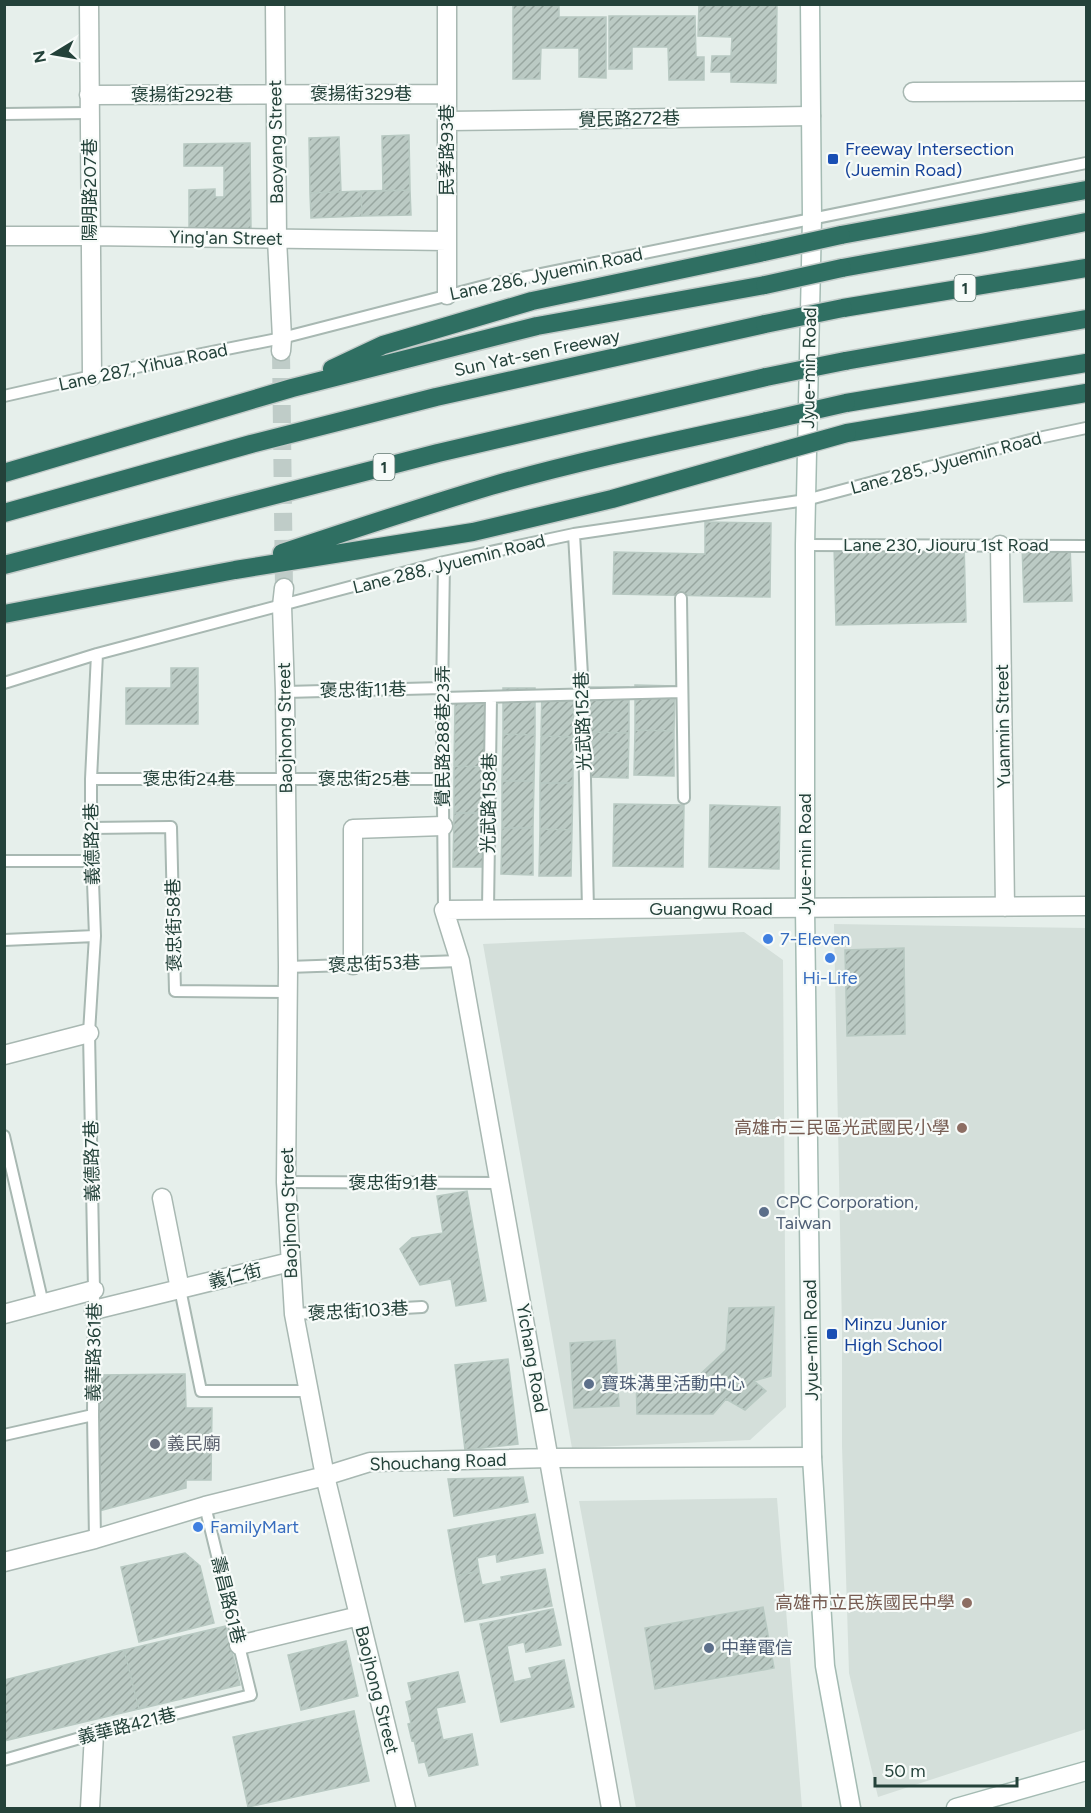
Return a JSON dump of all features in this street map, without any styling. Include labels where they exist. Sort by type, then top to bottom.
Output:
[{"type":"highway","points":[[292,388],[383,345],[532,302],[841,234],[1086,190]]},
{"type":"highway","points":[[4,473],[292,388],[537,326],[765,285],[842,268],[1086,222]]},
{"type":"highway","name":"Sun Yat-sen Freeway","points":[[4,513],[251,444],[425,400],[843,308],[1086,267]]},
{"type":"highway","name":"1","points":[[4,565],[438,453],[766,377],[1086,319]]},
{"type":"highway","points":[[235,570],[358,527],[492,486],[602,457],[846,403],[1086,363]]},
{"type":"highway","points":[[4,614],[235,570],[473,532],[612,500],[847,433],[1086,393]]},
{"type":"street","name":"陽明路207巷","points":[[89,4],[92,376]]},
{"type":"street","name":"Baoyang Street","points":[[275,4],[277,239],[281,344]]},
{"type":"street","name":"民孝路93巷","points":[[447,4],[447,295]]},
{"type":"street","name":"Jyue-min Road","points":[[810,4],[812,219],[805,545],[805,908],[813,1457],[825,1666],[851,1809]]},
{"type":"street","points":[[913,92],[1086,91]]},
{"type":"street","name":"褒揚街329巷","points":[[276,95],[447,94]]},
{"type":"street","name":"褒揚街292巷","points":[[89,104],[276,95]]},
{"type":"street","name":"覺民路272巷","points":[[447,121],[811,116]]},
{"type":"street","name":"Ying'an Street","points":[[4,236],[447,241]]},
{"type":"street","name":"Yuanmin Street","points":[[1000,545],[1005,906]]},
{"type":"street","name":"Baojhong Street","points":[[283,597],[288,967],[286,1182],[294,1314],[325,1476],[406,1809]]},
{"type":"street","points":[[353,965],[352,830],[443,826]]},
{"type":"street","name":"Guangwu Road","points":[[444,910],[1086,906]]},
{"type":"street","name":"Yichang Road","points":[[444,910],[460,961],[611,1809]]},
{"type":"street","points":[[4,1055],[89,1033]]},
{"type":"street","points":[[162,1197],[180,1289]]},
{"type":"street","name":"義仁街","points":[[94,1310],[290,1262]]},
{"type":"street","points":[[4,1314],[94,1290]]},
{"type":"street","name":"Shouchang Road","points":[[4,1562],[370,1462],[550,1458],[813,1457]]},
{"type":"street","points":[[239,1645],[359,1616]]},
{"type":"street","points":[[90,1809],[94,1734]]},
{"type":"street","points":[[956,1809],[1086,1771]]},
{"type":"lane","points":[[4,114],[89,104]]},
{"type":"lane","name":"Lane 286, Jyuemin Road","points":[[281,344],[447,295],[504,282],[1086,163]]},
{"type":"lane","name":"Lane 287, Yihua Road","points":[[4,396],[92,376],[281,344]]},
{"type":"lane","name":"Lane 285, Jyuemin Road","points":[[806,500],[1034,439],[1086,428]]},
{"type":"lane","name":"Lane 288, Jyuemin Road","points":[[4,683],[283,597],[574,534],[806,500]]},
{"type":"lane","name":"光武路152巷","points":[[574,534],[583,693],[588,909]]},
{"type":"lane","name":"Lane 230, Jiouru 1st Road","points":[[805,545],[1086,546]]},
{"type":"lane","name":"覺民路288巷23弄","points":[[444,562],[442,693],[444,910]]},
{"type":"lane","points":[[681,597],[684,798]]},
{"type":"lane","name":"義德路2巷","points":[[89,1033],[95,936],[91,779],[97,654]]},
{"type":"lane","name":"褒忠街11巷","points":[[285,692],[442,693],[491,697],[682,692]]},
{"type":"lane","name":"光武路158巷","points":[[488,910],[491,697]]},
{"type":"lane","name":"褒忠街24巷","points":[[91,779],[286,779]]},
{"type":"lane","name":"褒忠街25巷","points":[[286,779],[443,779]]},
{"type":"lane","name":"褒忠街58巷","points":[[91,828],[171,826],[175,991],[288,992]]},
{"type":"lane","points":[[4,861],[92,861]]},
{"type":"lane","points":[[4,940],[95,936]]},
{"type":"lane","name":"褒忠街53巷","points":[[288,967],[460,961]]},
{"type":"lane","name":"義德路7巷","points":[[89,1033],[94,1290]]},
{"type":"lane","points":[[4,1136],[43,1304]]},
{"type":"lane","name":"褒忠街91巷","points":[[286,1182],[500,1183]]},
{"type":"lane","points":[[180,1289],[201,1391],[309,1391]]},
{"type":"lane","name":"義華路361巷","points":[[94,1290],[95,1539]]},
{"type":"lane","name":"褒忠街103巷","points":[[294,1314],[422,1307]]},
{"type":"lane","name":"義華路361巷","points":[[4,1435],[93,1414]]},
{"type":"lane","name":"壽昌路61巷","points":[[205,1506],[251,1695]]},
{"type":"lane","name":"義華路421巷","points":[[4,1760],[94,1734],[251,1695]]},
{"type":"shaded area","points":[[834,924],[1086,928],[1086,1729],[878,1797],[849,1673],[842,1446]]},
{"type":"shaded area","points":[[744,932],[783,960],[786,1407],[750,1440],[572,1448],[483,944]]},
{"type":"shaded area","points":[[777,1498],[802,1808],[636,1808],[579,1501]]},
{"type":"building","points":[[513,4],[559,4],[559,17],[606,17],[606,78],[579,77],[579,48],[541,48],[540,79],[513,79]]},
{"type":"building","points":[[699,4],[777,4],[776,83],[731,82],[731,72],[711,72],[712,56],[731,56],[732,37],[698,36]]},
{"type":"building","points":[[609,16],[695,16],[696,57],[704,57],[704,80],[669,80],[668,47],[632,47],[632,69],[609,69]]},
{"type":"building","points":[[409,135],[410,190],[383,191],[382,136]]},
{"type":"building","points":[[339,137],[341,192],[310,193],[309,138]]},
{"type":"building","points":[[250,143],[251,229],[189,230],[189,190],[215,189],[215,197],[224,197],[224,166],[184,166],[184,144]]},
{"type":"building","points":[[410,190],[411,215],[362,216],[361,191]]},
{"type":"building","points":[[361,191],[362,216],[311,218],[310,193]]},
{"type":"building","points":[[705,522],[771,523],[770,597],[613,594],[614,552],[705,554]]},
{"type":"building","points":[[964,542],[966,622],[836,625],[834,545],[892,544],[892,553],[913,552],[913,543]]},
{"type":"building","points":[[1070,544],[1072,601],[1024,602],[1022,545]]},
{"type":"building","points":[[171,668],[198,668],[198,724],[126,724],[126,688],[171,688]]},
{"type":"building","points":[[635,685],[675,686],[674,731],[635,730]]},
{"type":"building","points":[[590,687],[629,687],[629,733],[589,732]]},
{"type":"building","points":[[503,688],[535,688],[535,735],[503,734]]},
{"type":"building","points":[[542,690],[574,690],[573,737],[541,736]]},
{"type":"building","points":[[455,703],[487,704],[486,767],[454,766]]},
{"type":"building","points":[[635,730],[674,731],[674,776],[634,775]]},
{"type":"building","points":[[589,732],[629,733],[628,778],[589,777]]},
{"type":"building","points":[[503,734],[535,735],[534,781],[502,781]]},
{"type":"building","points":[[541,736],[573,737],[573,783],[540,783]]},
{"type":"building","points":[[454,766],[486,767],[486,813],[454,813]]},
{"type":"building","points":[[502,781],[534,781],[533,828],[502,828]]},
{"type":"building","points":[[540,783],[573,783],[572,830],[540,829]]},
{"type":"building","points":[[614,804],[684,805],[683,867],[613,866]]},
{"type":"building","points":[[710,805],[780,807],[779,869],[709,867]]},
{"type":"building","points":[[454,813],[486,813],[485,867],[453,867]]},
{"type":"building","points":[[502,828],[533,828],[533,875],[501,874]]},
{"type":"building","points":[[540,829],[572,830],[571,876],[539,876]]},
{"type":"building","points":[[904,948],[905,1034],[847,1036],[845,950]]},
{"type":"building","points":[[467,1191],[486,1301],[456,1306],[451,1279],[420,1285],[400,1249],[412,1238],[443,1233],[437,1196]]},
{"type":"building","points":[[774,1307],[771,1376],[754,1381],[766,1391],[745,1410],[726,1399],[713,1414],[637,1414],[636,1375],[695,1379],[726,1350],[729,1308]]},
{"type":"building","points":[[615,1340],[619,1406],[574,1408],[570,1343]]},
{"type":"building","points":[[508,1359],[518,1444],[465,1450],[455,1365]]},
{"type":"building","name":"義民廟","points":[[185,1374],[186,1408],[212,1408],[211,1480],[186,1480],[186,1488],[99,1511],[98,1375]]},
{"type":"building","points":[[523,1477],[528,1502],[454,1516],[448,1479]]},
{"type":"building","points":[[535,1514],[543,1553],[497,1562],[496,1554],[477,1558],[479,1571],[456,1576],[448,1530]]},
{"type":"building","points":[[185,1553],[200,1566],[214,1623],[139,1642],[121,1567]]},
{"type":"building","points":[[545,1569],[552,1606],[465,1622],[456,1576],[479,1571],[482,1585],[502,1581],[501,1577]]},
{"type":"building","name":"中華電信","points":[[763,1607],[774,1668],[655,1689],[645,1628]]},
{"type":"building","points":[[553,1609],[561,1645],[526,1652],[524,1642],[507,1646],[514,1682],[532,1678],[529,1668],[564,1660],[574,1707],[501,1722],[480,1624]]},
{"type":"building","points":[[226,1626],[240,1685],[139,1709],[124,1650]]},
{"type":"building","points":[[346,1641],[358,1696],[301,1710],[288,1655]]},
{"type":"building","points":[[124,1650],[139,1709],[4,1741],[4,1680]]},
{"type":"building","points":[[458,1672],[465,1702],[436,1708],[443,1740],[472,1734],[478,1765],[429,1776],[425,1762],[419,1763],[408,1724],[411,1723],[406,1702],[412,1700],[408,1683]]},
{"type":"building","points":[[354,1711],[369,1781],[248,1807],[233,1737]]},
{"type":"tunnel","points":[[281,351],[284,588]]},
{"type":"place","name":"Freeway Intersection (Juemin Road)","points":[[833,159]]},
{"type":"place","name":"7-Eleven","points":[[768,939]]},
{"type":"place","name":"Hi-Life","points":[[830,958]]},
{"type":"place","name":"高雄市三民區光武國民小學","points":[[962,1128]]},
{"type":"place","name":"CPC Corporation, Taiwan","points":[[764,1212]]},
{"type":"place","name":"Minzu Junior High School","points":[[832,1334]]},
{"type":"place","name":"寶珠溝里活動中心","points":[[589,1384]]},
{"type":"place","name":"義民廟","points":[[155,1444]]},
{"type":"place","name":"FamilyMart","points":[[198,1527]]},
{"type":"place","name":"高雄市立民族國民中學","points":[[967,1603]]},
{"type":"place","name":"中華電信","points":[[709,1648]]}]
